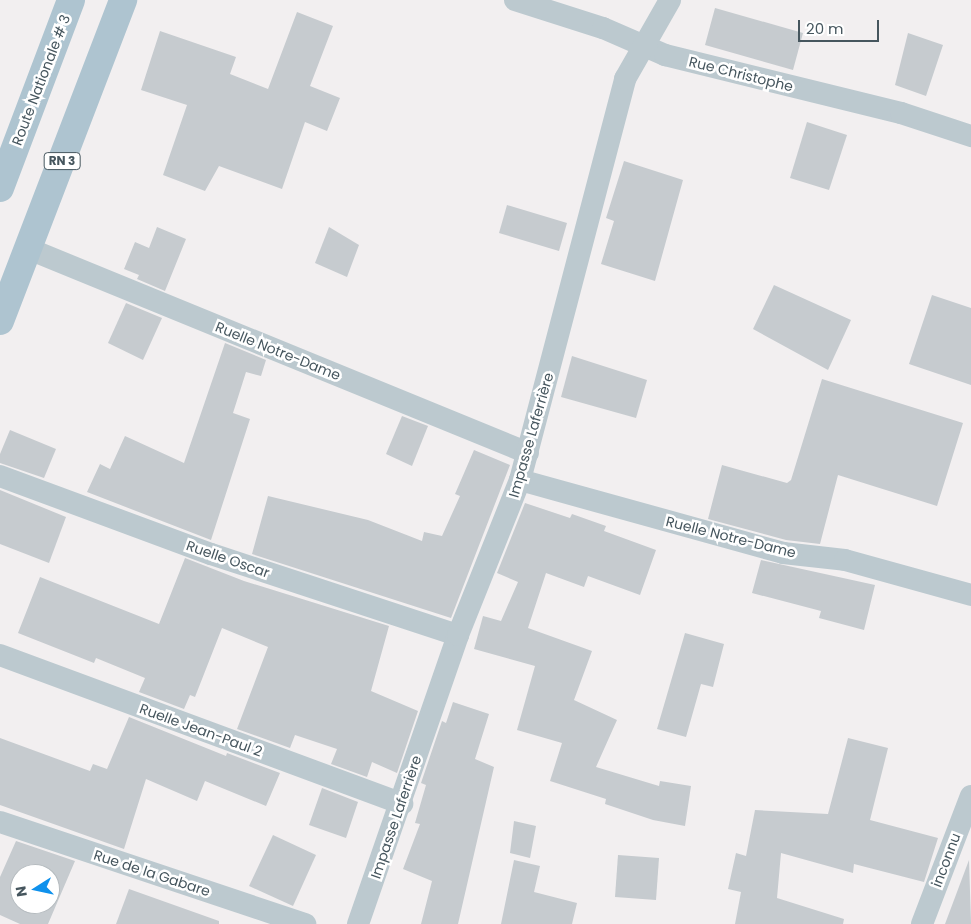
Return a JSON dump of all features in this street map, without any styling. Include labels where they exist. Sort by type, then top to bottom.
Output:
[{"type":"main road","name":"Route Nationale # 3","points":[[0,188],[71,0]]},
{"type":"main road","name":"RN 3","points":[[0,321],[29,249],[122,0]]},
{"type":"street","name":"Rue Christophe","points":[[515,0],[603,28],[644,48],[901,113],[971,136]]},
{"type":"street","name":"Impasse Laferrière","points":[[358,924],[402,804],[458,635],[520,480],[625,79],[670,0]]},
{"type":"street","name":"Ruelle Notre-Dame","points":[[29,249],[528,452]]},
{"type":"street","name":"Ruelle Oscar","points":[[0,476],[211,554],[458,635]]},
{"type":"street","name":"Ruelle Notre-Dame","points":[[520,480],[783,553],[845,560],[971,595]]},
{"type":"street","name":"Ruelle Jean-Paul 2","points":[[0,655],[402,804]]},
{"type":"street","name":"inconnu","points":[[922,924],[971,796]]},
{"type":"street","name":"Rue de la Gabare","points":[[0,822],[305,924]]},
{"type":"building","points":[[715,8],[803,33],[793,70],[705,45]]},
{"type":"building","points":[[297,12],[333,26],[310,86],[340,98],[327,131],[305,122],[282,189],[219,166],[205,191],[163,175],[187,105],[141,90],[160,31],[236,57],[230,74],[268,89]]},
{"type":"building","points":[[908,33],[943,45],[926,96],[895,85]]},
{"type":"building","points":[[807,122],[847,135],[829,190],[790,178]]},
{"type":"building","points":[[624,161],[683,180],[655,281],[601,264],[614,221],[606,218]]},
{"type":"building","points":[[507,205],[567,223],[559,251],[499,233]]},
{"type":"building","points":[[157,227],[186,239],[165,291],[137,279],[139,275],[124,269],[135,242],[149,248]]},
{"type":"building","points":[[329,227],[359,245],[347,277],[315,263]]},
{"type":"building","points":[[774,285],[851,320],[828,370],[753,329]]},
{"type":"building","points":[[932,295],[971,308],[971,385],[909,364]]},
{"type":"building","points":[[126,303],[162,318],[143,360],[108,343]]},
{"type":"building","points":[[225,343],[266,360],[261,376],[246,372],[233,413],[250,419],[211,540],[87,492],[100,464],[110,469],[125,436],[184,463]]},
{"type":"building","points":[[572,356],[647,380],[636,418],[561,397]]},
{"type":"building","points":[[822,379],[963,423],[937,506],[838,475],[820,544],[786,540],[708,519],[722,465],[787,483],[791,480]]},
{"type":"building","points":[[402,416],[428,426],[412,466],[386,454]]},
{"type":"building","points":[[10,430],[56,449],[44,478],[0,463],[0,454]]},
{"type":"building","points":[[474,450],[510,465],[451,618],[252,554],[268,496],[368,520],[422,541],[424,532],[442,536],[460,496],[455,494]]},
{"type":"building","points":[[0,490],[66,517],[49,563],[0,544]]},
{"type":"building","points":[[525,503],[570,518],[572,514],[606,526],[604,531],[656,550],[640,595],[588,576],[584,587],[546,573],[528,628],[592,651],[574,700],[617,720],[596,767],[659,786],[660,781],[691,786],[685,826],[653,820],[605,804],[606,799],[550,781],[562,743],[517,730],[535,666],[474,649],[483,616],[501,621],[518,582],[497,573]]},
{"type":"building","points":[[185,558],[244,581],[389,626],[371,691],[418,711],[397,773],[372,762],[367,777],[331,764],[337,749],[295,735],[290,748],[237,729],[268,647],[222,628],[195,697],[190,695],[184,709],[139,692],[145,678],[96,658],[94,663],[18,633],[40,577],[159,624]]},
{"type":"building","points":[[761,560],[875,585],[864,630],[819,618],[821,611],[752,593]]},
{"type":"building","points":[[685,633],[724,644],[713,687],[701,684],[686,737],[657,729]]},
{"type":"building","points":[[453,702],[489,714],[475,759],[494,767],[458,924],[421,924],[432,881],[403,869],[420,824],[415,823],[426,785],[421,783],[442,721],[446,723]]},
{"type":"building","points":[[129,717],[226,756],[227,753],[280,773],[266,806],[205,781],[197,801],[146,779],[124,849],[0,805],[0,738],[90,771],[93,764],[107,769]]},
{"type":"building","points":[[848,738],[888,748],[870,820],[938,838],[924,882],[854,864],[853,873],[781,853],[777,898],[844,919],[843,924],[735,924],[741,892],[728,889],[736,853],[746,856],[755,810],[828,814]]},
{"type":"building","points":[[322,788],[358,802],[346,838],[309,825]]},
{"type":"building","points":[[514,821],[536,826],[530,858],[510,853]]},
{"type":"building","points":[[273,835],[316,855],[293,906],[249,886]]},
{"type":"building","points":[[16,841],[75,861],[60,896],[60,864],[10,864],[10,914],[52,914],[48,924],[20,924],[0,915],[0,877]]},
{"type":"building","points":[[618,855],[659,858],[656,900],[615,897]]},
{"type":"building","points":[[514,860],[540,866],[534,892],[577,903],[572,924],[501,924]]},
{"type":"building","points":[[969,860],[971,924],[945,924]]},
{"type":"building","points":[[129,889],[219,921],[219,924],[116,924]]}]
